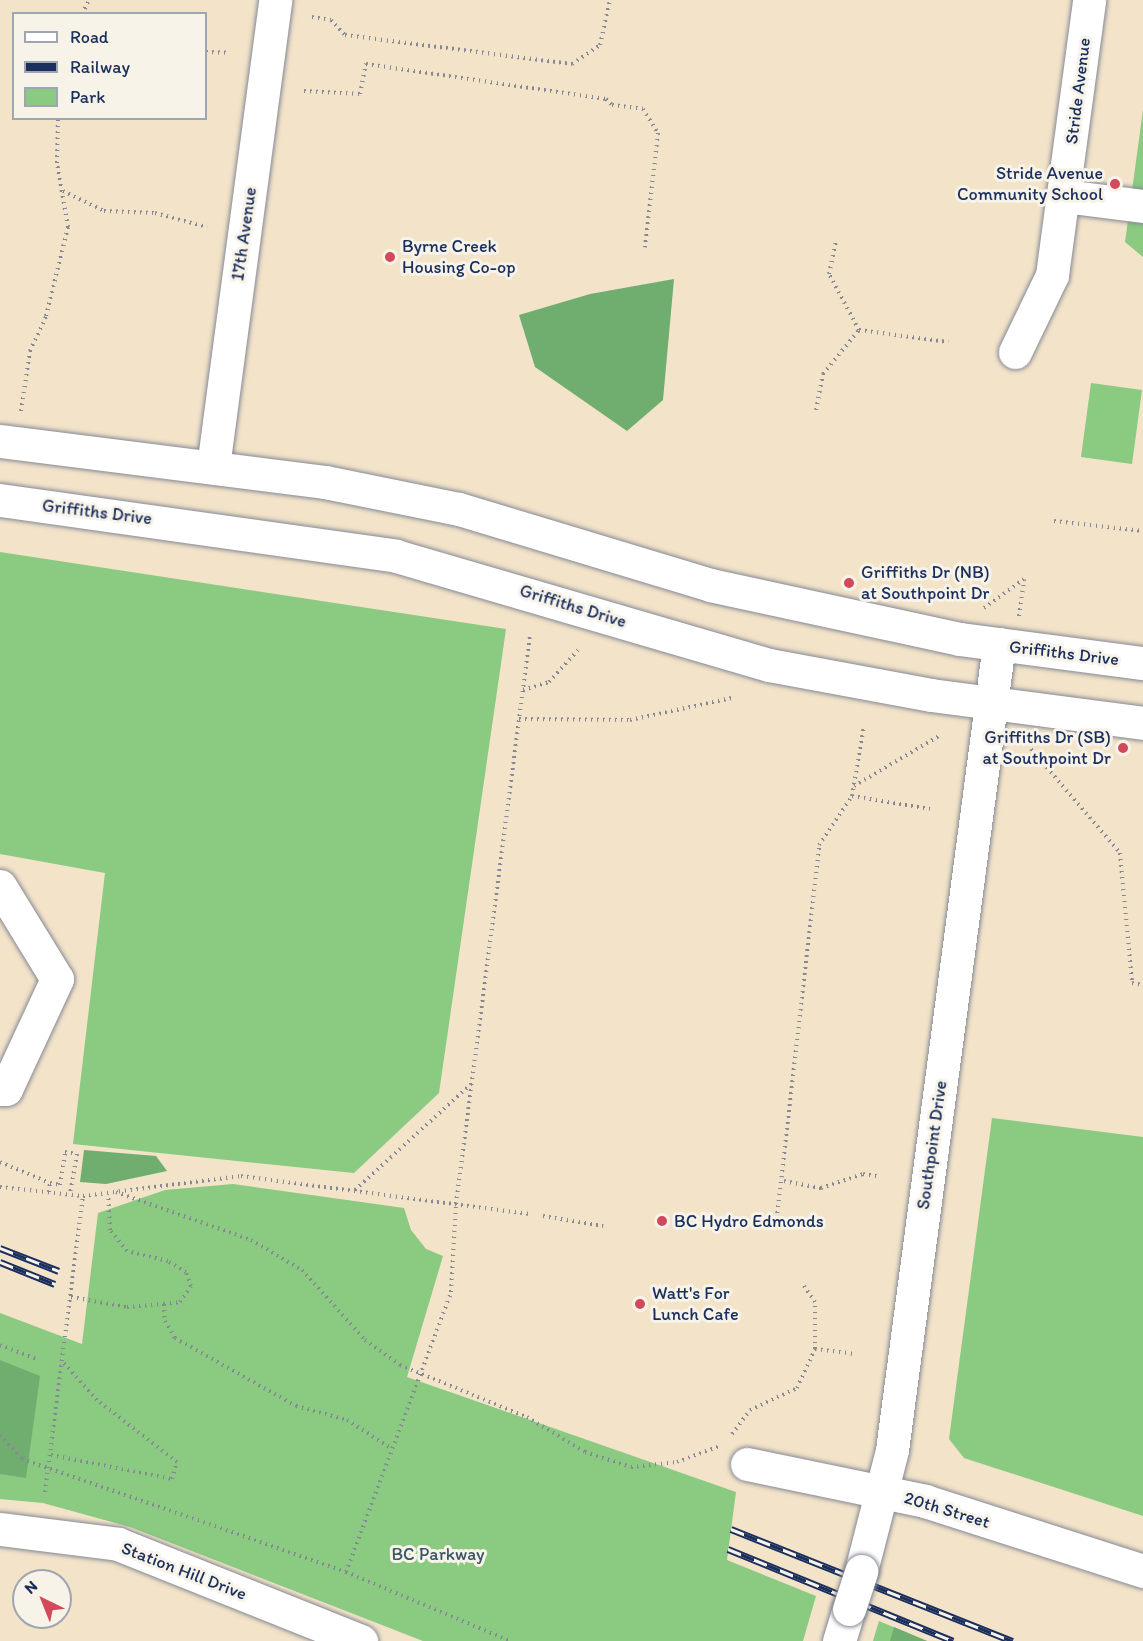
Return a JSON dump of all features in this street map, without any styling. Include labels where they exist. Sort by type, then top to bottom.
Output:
[{"type":"street","name":"17th Avenue","points":[[213,467],[276,0]]},
{"type":"street","name":"Stride Avenue","points":[[1015,352],[1052,275],[1089,0]]},
{"type":"street","points":[[1064,196],[1143,206]]},
{"type":"street","name":"Griffiths Drive","points":[[10,429],[213,467],[325,482],[459,509],[710,585],[999,644],[1143,663]]},
{"type":"street","name":"Griffiths Drive","points":[[0,500],[396,556],[769,665],[991,703],[1143,723]]},
{"type":"street","name":"Southpoint Drive","points":[[839,1641],[883,1491],[999,644]]},
{"type":"street","points":[[0,886],[57,979],[6,1089],[0,1089]]},
{"type":"street","name":"20th Street","points":[[747,1464],[883,1491],[1143,1571]]},
{"type":"street","name":"Station Hill Drive","points":[[0,1529],[118,1544],[361,1641]]},
{"type":"path","points":[[312,17],[331,20],[345,35],[572,64],[600,45],[610,0]]},
{"type":"path","points":[[207,52],[229,53]]},
{"type":"path","points":[[304,91],[360,94],[366,64],[606,99],[612,105],[643,109],[657,133],[645,247]]},
{"type":"path","points":[[10,429],[30,351],[46,316],[68,227],[58,120]]},
{"type":"path","points":[[63,191],[104,211],[155,213],[207,227]]},
{"type":"path","points":[[836,241],[829,274],[859,330]]},
{"type":"path","points":[[859,330],[948,342]]},
{"type":"path","points":[[816,410],[823,374],[859,330]]},
{"type":"path","points":[[1054,521],[1143,531]]},
{"type":"path","points":[[992,605],[1024,579],[1020,610]]},
{"type":"path","points":[[346,1572],[451,1292],[456,1204],[530,635]]},
{"type":"path","points":[[523,690],[549,682],[578,650]]},
{"type":"path","points":[[519,718],[630,720],[732,698]]},
{"type":"path","points":[[776,1225],[784,1181],[819,845],[852,796],[864,726]]},
{"type":"path","points":[[854,786],[939,736]]},
{"type":"path","points":[[1031,749],[1120,853],[1132,983],[1143,985]]},
{"type":"path","points":[[852,796],[930,809]]},
{"type":"path","points":[[354,1191],[472,1083]]},
{"type":"path","points":[[0,1162],[60,1185],[65,1152],[77,1154],[70,1194]]},
{"type":"path","points":[[784,1181],[821,1188],[863,1174],[881,1177]]},
{"type":"path","points":[[0,1187],[83,1196],[108,1195],[116,1192],[241,1176],[528,1214]]},
{"type":"path","points":[[49,1192],[50,1183]]},
{"type":"path","points":[[116,1192],[251,1240],[302,1270],[365,1340],[420,1374],[526,1417],[585,1452],[631,1467],[677,1462],[723,1444],[750,1410],[797,1388],[815,1348],[815,1302],[803,1284]]},
{"type":"path","points":[[71,1297],[127,1307],[164,1304],[180,1302],[191,1286],[186,1272],[168,1261],[127,1251],[110,1230],[108,1195]]},
{"type":"path","points":[[45,1491],[83,1196]]},
{"type":"path","points":[[543,1216],[603,1226]]},
{"type":"path","points":[[164,1304],[165,1321],[176,1338],[296,1406],[347,1420],[391,1448]]},
{"type":"path","points":[[0,1345],[36,1359]]},
{"type":"path","points":[[815,1348],[856,1354]]},
{"type":"path","points":[[51,1455],[172,1479],[177,1461],[97,1400],[62,1362]]},
{"type":"path","points":[[0,1435],[22,1459],[346,1572],[510,1641]]},
{"type":"green space","points":[[1143,110],[1143,257],[1125,242]]},
{"type":"green space","points":[[674,279],[663,400],[627,431],[535,367],[519,315],[590,294]]},
{"type":"green space","points":[[1091,383],[1142,390],[1132,464],[1081,457]]},
{"type":"green space","points":[[0,552],[506,629],[439,1093],[354,1173],[73,1144],[105,873],[0,854]]},
{"type":"green space","points":[[992,1118],[1143,1137],[1143,1516],[964,1458],[949,1439]]},
{"type":"green space","points":[[84,1150],[156,1156],[167,1171],[106,1184],[80,1182]]},
{"type":"green space","name":"BC Parkway","points":[[233,1184],[404,1208],[411,1230],[426,1249],[443,1256],[407,1377],[736,1492],[727,1560],[816,1596],[803,1641],[423,1641],[130,1527],[43,1503],[0,1499],[0,1313],[82,1344],[98,1213],[165,1190]]},
{"type":"green space","points":[[0,1360],[40,1376],[26,1478],[0,1474]]},
{"type":"green space","points":[[879,1621],[927,1641],[873,1641]]},
{"type":"green space","points":[[894,1627],[927,1641],[890,1641]]},
{"type":"railway","points":[[0,1248],[59,1271]]},
{"type":"railway","points":[[0,1262],[55,1284]]},
{"type":"railway","points":[[731,1529],[1013,1641]]},
{"type":"railway","points":[[728,1549],[953,1641]]},
{"type":"place","name":"Stride Avenue Community School","points":[[1115,184]]},
{"type":"place","name":"Byrne Creek Housing Co-op","points":[[390,257]]},
{"type":"place","name":"Griffiths Dr (NB) at Southpoint Dr","points":[[849,583]]},
{"type":"place","name":"Griffiths Dr (SB) at Southpoint Dr","points":[[1123,748]]},
{"type":"place","name":"BC Hydro Edmonds","points":[[662,1221]]},
{"type":"place","name":"Watt's For Lunch Cafe","points":[[640,1304]]}]
